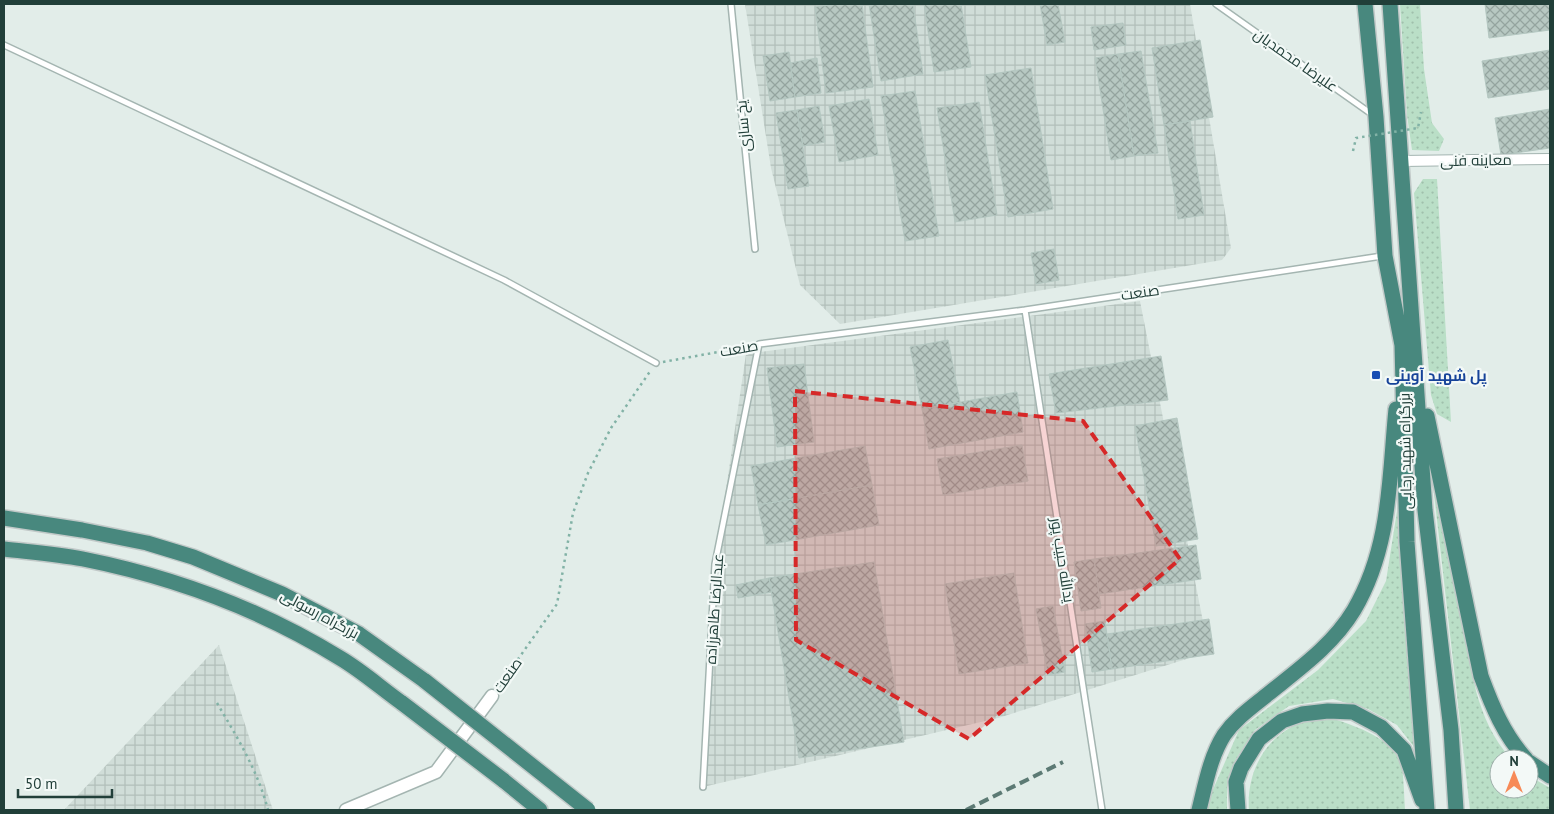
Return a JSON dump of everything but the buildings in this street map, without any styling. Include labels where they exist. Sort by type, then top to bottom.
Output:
[{"type":"highway","name":"بزرگراه شهید رجایی","points":[[1365,4],[1376,117],[1385,256],[1402,345],[1407,542],[1426,810]]},
{"type":"highway","name":"بزرگراه شهید رجایی","points":[[1390,4],[1425,510],[1451,730],[1456,810]]},
{"type":"highway","points":[[1199,810],[1210,767],[1223,737],[1232,725],[1308,663],[1335,636],[1353,611],[1369,582],[1384,537],[1402,345]]},
{"type":"highway","points":[[1415,357],[1482,676],[1497,716],[1517,749]]},
{"type":"highway","name":"بزرگراه رسولی","points":[[4,518],[82,530],[147,543],[193,557],[282,594],[359,634],[425,681],[588,810]]},
{"type":"highway","name":"بزرگراه رسولی","points":[[4,549],[82,559],[146,575],[218,598],[289,629],[334,655],[402,703],[540,810]]},
{"type":"highway","points":[[1238,810],[1236,782],[1241,768],[1259,738],[1282,721],[1302,714],[1328,711],[1353,712],[1380,726],[1404,750],[1409,768],[1426,810]]},
{"type":"highway","points":[[1539,769],[1550,776]]},
{"type":"street","name":"معاینه فنی","points":[[1402,161],[1550,159]]},
{"type":"street","name":"صنعت","points":[[346,810],[436,772],[492,696]]},
{"type":"lane","name":"یخ سازی","points":[[731,4],[755,249]]},
{"type":"lane","name":"علیرضا محمدیان","points":[[1216,4],[1376,117]]},
{"type":"lane","points":[[4,45],[504,280],[656,363]]},
{"type":"lane","name":"صنعت","points":[[759,344],[1024,310],[1385,256]]},
{"type":"lane","name":"یدالله حبیب پور","points":[[1024,310],[1102,810]]},
{"type":"lane","name":"عبدالرضا طاهرزاده","points":[[703,787],[715,564],[759,344]]},
{"type":"path","points":[[1353,151],[1356,138],[1418,128],[1421,112]]},
{"type":"path","name":"صنعت","points":[[492,696],[557,604],[574,513],[588,474],[611,428],[656,363],[759,344]]},
{"type":"path","points":[[217,703],[242,745],[262,790],[268,810]]},
{"type":"highlighted area","points":[[795,391],[1083,421],[1180,559],[969,739],[796,640]]},
{"type":"shaded area","points":[[745,4],[1190,4],[1231,248],[1222,260],[840,324],[800,285],[771,168]]},
{"type":"shaded area","points":[[1140,301],[1209,652],[998,718],[703,787],[716,557],[746,354]]},
{"type":"shaded area","points":[[219,645],[273,810],[64,810]]},
{"type":"green space","points":[[1400,4],[1420,4],[1424,69],[1432,123],[1444,139],[1439,151],[1412,150],[1407,115]]},
{"type":"green space","points":[[1423,179],[1437,179],[1451,422],[1437,414],[1431,395],[1414,193]]},
{"type":"green space","points":[[1431,467],[1476,691],[1489,727],[1504,749],[1489,749],[1489,799],[1539,799],[1539,782],[1550,788],[1550,810],[1470,810]]},
{"type":"green space","points":[[1398,505],[1418,752],[1397,725],[1368,709],[1333,699],[1289,706],[1255,730],[1236,759],[1227,781],[1227,810],[1204,810],[1239,730],[1318,670],[1366,621],[1386,581]]},
{"type":"green space","points":[[1334,719],[1364,730],[1392,749],[1402,767],[1405,810],[1249,810],[1251,781],[1255,768],[1270,744],[1293,726],[1310,720]]},
{"type":"railway","points":[[966,810],[1063,762]]},
{"type":"place","name":"پل شهید آوینی","points":[[1376,375]]}]
